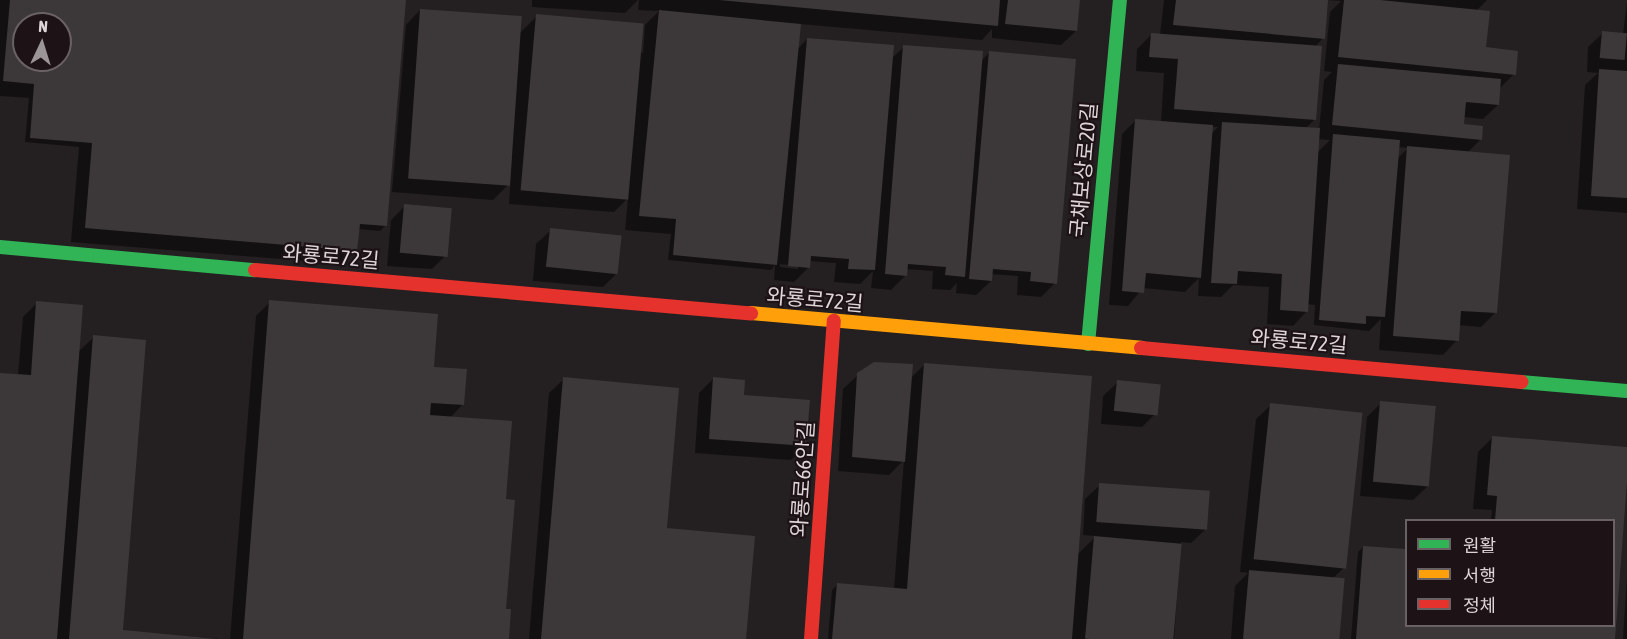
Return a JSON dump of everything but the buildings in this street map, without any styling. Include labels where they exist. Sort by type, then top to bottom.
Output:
[{"type":"street","name":"국채보상로20길","points":[[1088,344],[1120,0]]},
{"type":"street","name":"와룡로72길","points":[[0,247],[1627,391]]},
{"type":"street","name":"와룡로66안길","points":[[812,639],[834,321]]},
{"type":"traffic: fast","points":[[1088,344],[1120,0]]},
{"type":"traffic: fast","points":[[0,247],[255,270]]},
{"type":"traffic: fast","points":[[1521,382],[1627,391]]},
{"type":"traffic: slow","points":[[751,313],[1141,348]]},
{"type":"traffic: jam","points":[[255,270],[751,313]]},
{"type":"traffic: jam","points":[[811,639],[834,321]]},
{"type":"traffic: jam","points":[[1141,348],[1521,382]]}]
